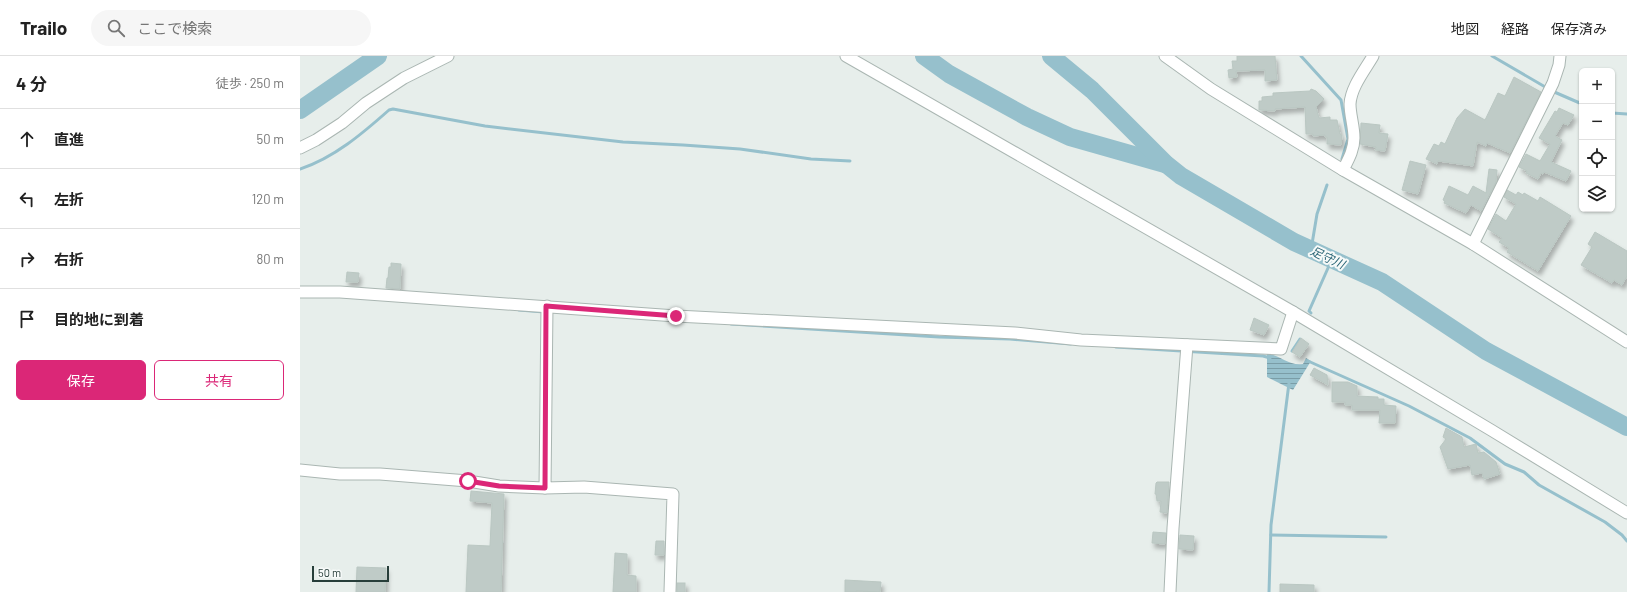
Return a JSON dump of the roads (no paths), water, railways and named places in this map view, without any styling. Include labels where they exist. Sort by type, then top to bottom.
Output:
[{"type":"street","points":[[300,148],[316,140],[342,123],[366,103],[404,78],[448,56]]},
{"type":"street","points":[[846,56],[1293,312],[1627,513]]},
{"type":"street","points":[[1165,56],[1211,89],[1343,170],[1473,244],[1627,342]]},
{"type":"street","points":[[1343,170],[1353,148],[1354,138],[1350,104],[1352,95],[1355,86],[1373,56]]},
{"type":"street","points":[[1473,244],[1553,82],[1559,65],[1560,56]]},
{"type":"street","points":[[300,292],[340,292],[546,310],[1014,333],[1187,349],[1282,349],[1293,312]]},
{"type":"street","points":[[545,488],[546,310]]},
{"type":"street","points":[[1170,592],[1173,528],[1187,349]]},
{"type":"street","points":[[300,470],[340,474],[380,474],[468,481],[499,486],[545,488],[584,487],[673,494],[670,592]]},
{"type":"water","points":[[1267,353],[1293,364],[1303,364],[1306,358],[1311,361],[1293,390],[1267,377]]},
{"type":"waterway","points":[[300,110],[378,56]]},
{"type":"waterway","points":[[924,56],[949,74],[1027,117],[1070,137],[1165,164]]},
{"type":"waterway","name":"足守川","points":[[1051,56],[1092,90],[1166,164],[1181,176],[1294,242],[1382,282],[1486,351],[1627,427]]},
{"type":"waterway","points":[[1301,56],[1341,100],[1348,139],[1342,159]]},
{"type":"waterway","points":[[1492,56],[1547,88]]},
{"type":"waterway","points":[[1552,91],[1579,103]]},
{"type":"waterway","points":[[300,169],[336,152],[389,110],[393,109],[485,126],[623,142],[740,149],[811,159],[850,161]]},
{"type":"waterway","points":[[1615,113],[1627,114]]},
{"type":"waterway","points":[[1311,250],[1317,214],[1327,185]]},
{"type":"waterway","points":[[1311,313],[1309,311],[1332,259]]},
{"type":"waterway","points":[[519,310],[544,312]]},
{"type":"waterway","points":[[731,324],[939,337],[1010,339],[1071,344]]},
{"type":"waterway","points":[[1292,351],[1300,339]]},
{"type":"waterway","points":[[1116,347],[1263,356],[1270,358]]},
{"type":"waterway","points":[[1308,361],[1409,406],[1470,438],[1505,464],[1524,472],[1539,485],[1605,522],[1622,535],[1627,541]]},
{"type":"waterway","points":[[1269,592],[1271,525],[1289,383]]},
{"type":"waterway","points":[[1271,535],[1386,537]]}]
